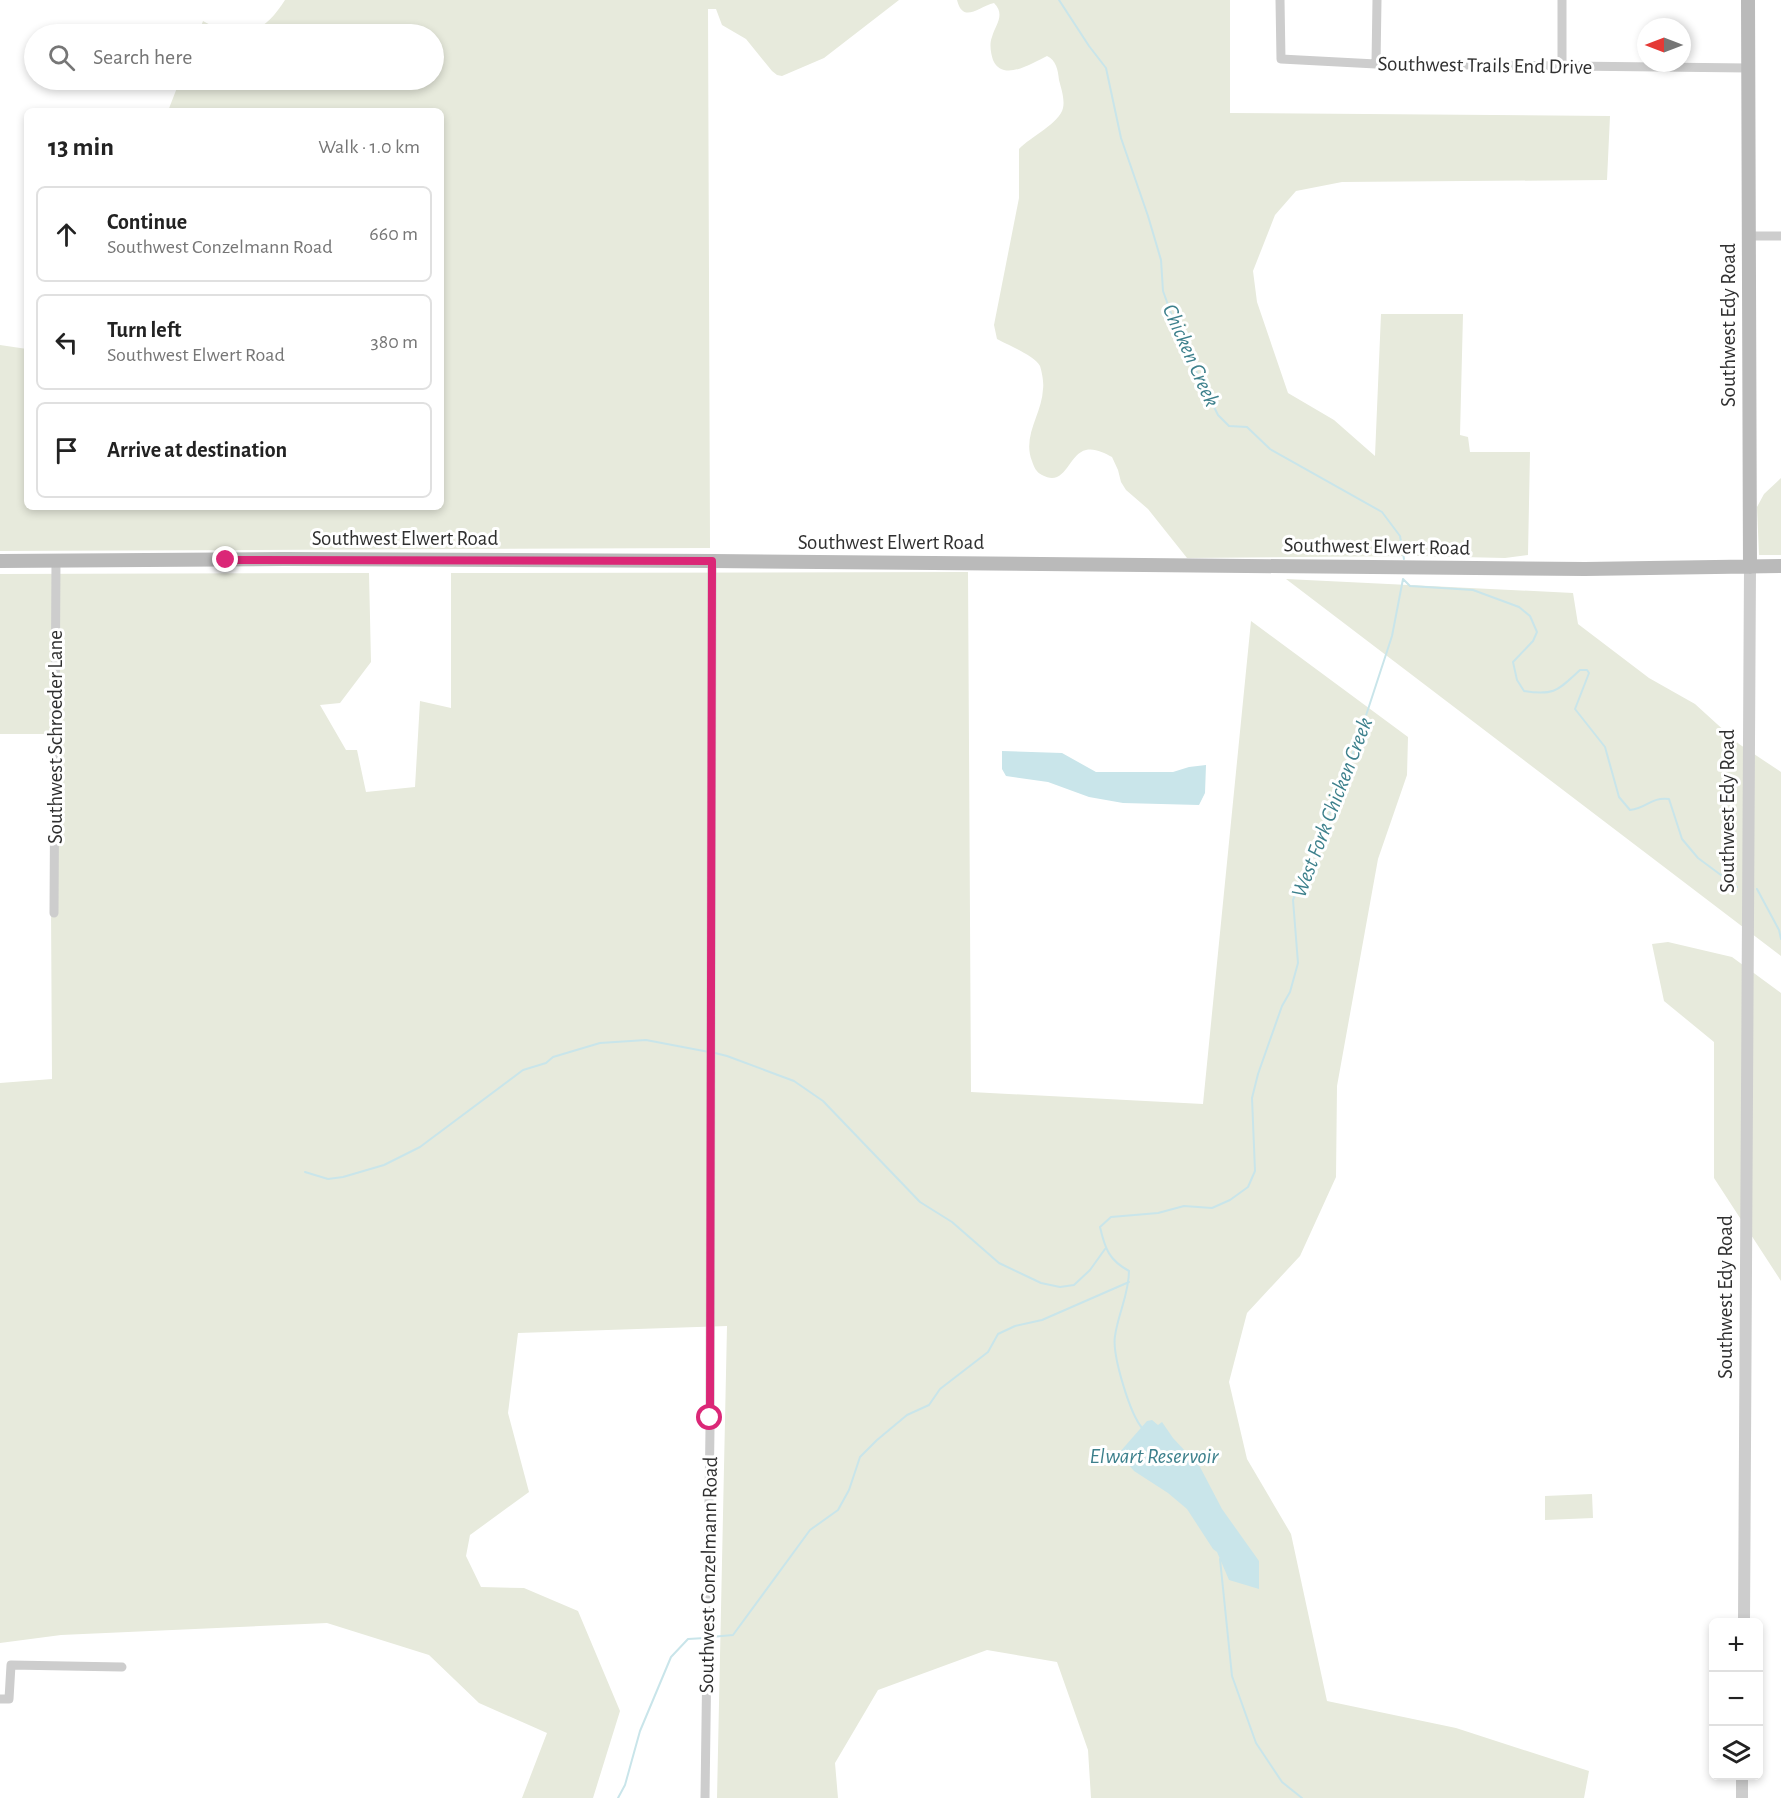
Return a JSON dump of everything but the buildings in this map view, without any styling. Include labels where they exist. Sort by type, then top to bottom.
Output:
[{"type":"main road","name":"Southwest Edy Road","points":[[1748,0],[1750,567]]},
{"type":"main road","name":"Southwest Elwert Road","points":[[0,561],[712,561],[1247,564],[1516,569],[1781,566]]},
{"type":"street","name":"Southwest Trails End Drive","points":[[1280,0],[1281,59],[1376,64],[1748,68]]},
{"type":"street","points":[[1376,64],[1377,0]]},
{"type":"street","points":[[1562,0],[1562,66]]},
{"type":"street","points":[[1749,236],[1781,236]]},
{"type":"street","name":"Southwest Schroeder Lane","points":[[54,913],[56,560]]},
{"type":"street","name":"Southwest Conzelmann Road","points":[[705,1798],[710,1429],[712,561]]},
{"type":"street","name":"Southwest Edy Road","points":[[1744,1618],[1750,567]]},
{"type":"street","points":[[0,1699],[9,1699],[11,1665],[122,1667]]},
{"type":"street","points":[[1742,1780],[1742,1798]]},
{"type":"shaded area","points":[[285,0],[899,0],[824,58],[782,76],[772,71],[746,39],[722,25],[716,9],[708,9],[710,548],[0,551],[0,345],[24,349],[24,510],[444,510],[444,108],[169,108],[176,90],[444,90],[444,24],[264,24],[277,12]]},
{"type":"shaded area","points":[[957,0],[1230,0],[1230,113],[1610,116],[1607,180],[1342,182],[1296,191],[1275,215],[1253,271],[1257,302],[1288,393],[1334,420],[1375,456],[1381,314],[1463,314],[1460,435],[1468,437],[1470,452],[1530,452],[1528,555],[1505,558],[1419,556],[1187,558],[1148,509],[1126,490],[1112,457],[1096,450],[1086,450],[1075,457],[1062,474],[1056,477],[1050,478],[1038,472],[1032,461],[1029,443],[1042,398],[1041,368],[1033,358],[997,339],[994,325],[1019,198],[1019,149],[1061,114],[1063,97],[1056,66],[1047,56],[1019,69],[1004,70],[998,67],[993,60],[991,49],[991,40],[999,20],[999,12],[994,3],[967,13],[963,11]]},
{"type":"shaded area","points":[[1781,478],[1781,555],[1759,555],[1757,507],[1764,494]]},
{"type":"shaded area","points":[[968,572],[971,1092],[1203,1104],[1251,621],[1408,737],[1407,775],[1378,859],[1337,1086],[1336,1177],[1300,1256],[1247,1313],[1229,1382],[1247,1459],[1291,1534],[1327,1701],[1456,1728],[1589,1771],[1584,1798],[1091,1798],[1088,1750],[1057,1662],[987,1650],[878,1690],[835,1763],[838,1798],[717,1798],[727,1326],[518,1333],[508,1413],[529,1492],[470,1535],[466,1556],[481,1587],[524,1588],[578,1611],[620,1711],[593,1798],[522,1798],[547,1733],[479,1703],[429,1655],[327,1623],[61,1635],[0,1643],[0,1083],[52,1079],[50,734],[0,734],[0,574],[369,573],[371,662],[340,703],[320,705],[346,750],[357,750],[366,792],[415,787],[420,701],[451,708],[451,573]]},
{"type":"shaded area","points":[[1286,579],[1573,593],[1578,624],[1649,678],[1695,704],[1739,744],[1781,772],[1781,956]]},
{"type":"shaded area","points":[[1668,942],[1732,957],[1781,993],[1781,1281],[1714,1178],[1714,1042],[1664,1001],[1652,944]]},
{"type":"shaded area","points":[[1592,1494],[1593,1518],[1545,1520],[1545,1496]]},
{"type":"water","points":[[1002,751],[1062,753],[1096,772],[1173,772],[1206,765],[1205,793],[1199,805],[1123,803],[1089,797],[1048,782],[1006,776],[1002,769]]},
{"type":"water","name":"Elwart Reservoir","points":[[1152,1420],[1158,1425],[1162,1422],[1173,1438],[1200,1467],[1222,1509],[1259,1561],[1259,1589],[1229,1580],[1217,1552],[1187,1509],[1168,1493],[1134,1471],[1119,1453],[1147,1421]]},
{"type":"waterway","name":"Chicken Creek","points":[[1059,0],[1106,68],[1121,138],[1161,260],[1163,291],[1180,338],[1218,415],[1229,426],[1247,427],[1270,449],[1382,512],[1400,536],[1404,559]]},
{"type":"waterway","name":"Chicken Creek","points":[[1403,579],[1410,586],[1473,590],[1519,607],[1530,616],[1537,632],[1533,641],[1513,662],[1517,680],[1524,691],[1550,692],[1561,687],[1580,670],[1587,670],[1589,673],[1575,709],[1605,747],[1619,797],[1630,810],[1653,801],[1669,799],[1682,839],[1698,858],[1737,887]]},
{"type":"waterway","name":"West Fork Chicken Creek","points":[[1143,1429],[1128,1398],[1116,1357],[1116,1328],[1127,1288],[1129,1271],[1112,1258],[1100,1227],[1111,1217],[1158,1213],[1184,1206],[1212,1208],[1230,1200],[1248,1187],[1255,1171],[1252,1098],[1258,1074],[1282,1006],[1290,992],[1298,963],[1293,900],[1358,740],[1392,636],[1403,579]]},
{"type":"waterway","name":"Chicken Creek","points":[[1757,889],[1779,930],[1781,939]]},
{"type":"waterway","points":[[305,1172],[328,1179],[384,1165],[420,1147],[523,1070],[546,1063],[553,1057],[600,1043],[646,1040],[709,1052]]},
{"type":"waterway","points":[[715,1053],[794,1081],[823,1101],[920,1202],[952,1222],[999,1263],[1041,1283],[1060,1287],[1074,1285],[1090,1270],[1105,1249]]},
{"type":"waterway","name":"West Fork Chicken Creek","points":[[711,1637],[733,1635],[810,1530],[838,1510],[849,1490],[860,1457],[907,1415],[929,1405],[940,1389],[988,1352],[998,1334],[1015,1326],[1042,1320],[1129,1282]]},
{"type":"waterway","points":[[1220,1559],[1232,1676],[1256,1743],[1282,1782],[1302,1798]]},
{"type":"waterway","name":"West Fork Chicken Creek","points":[[618,1798],[625,1785],[640,1731],[671,1657],[688,1639],[705,1638]]},
{"type":"route","points":[[226,560],[712,561],[710,1418]]}]
